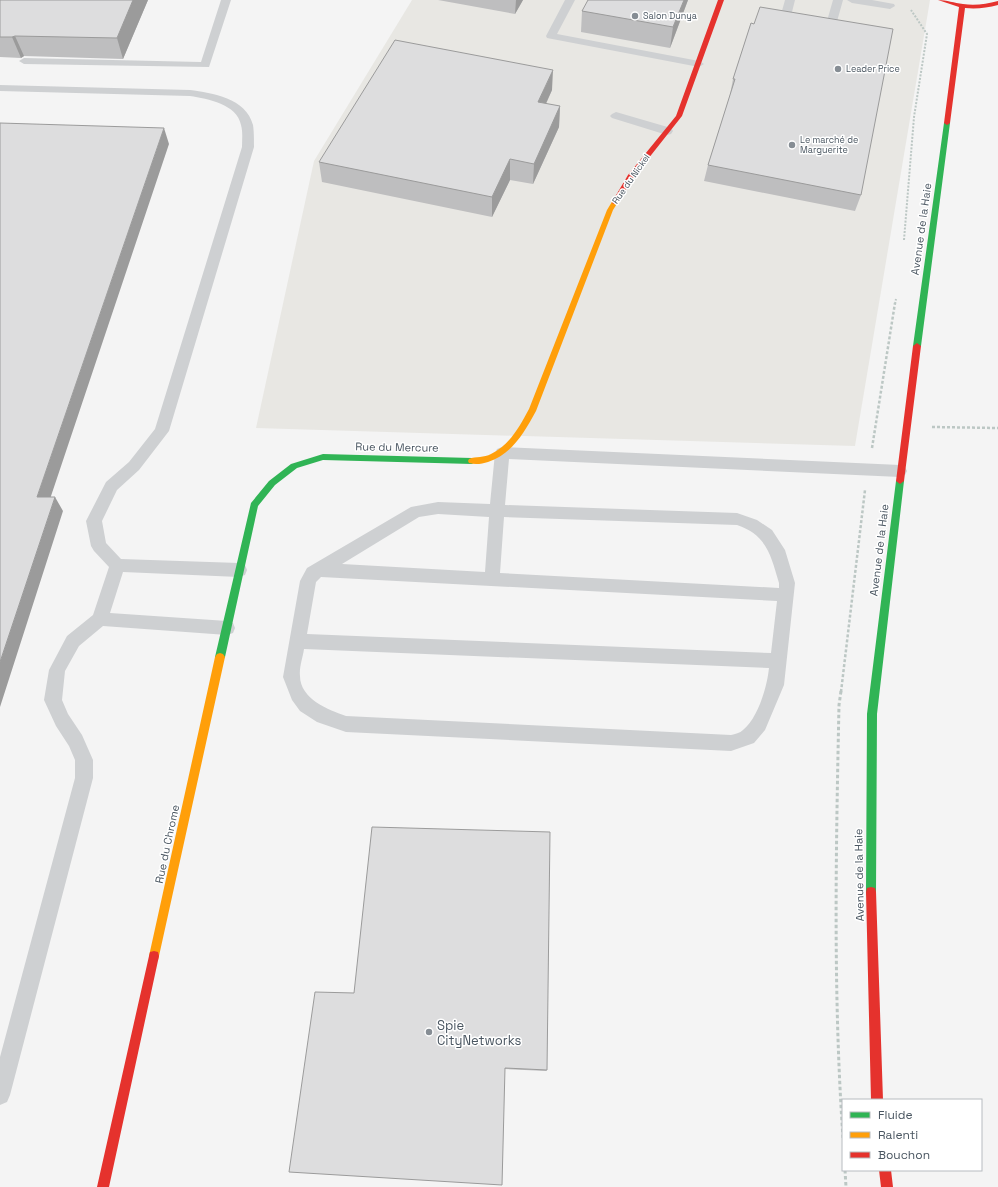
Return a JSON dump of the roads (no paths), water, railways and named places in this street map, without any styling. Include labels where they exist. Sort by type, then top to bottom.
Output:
[{"type":"street","name":"Rue du Nickel","points":[[533,409],[610,210],[630,177],[679,116],[721,0]]},
{"type":"street","points":[[941,0],[962,6],[984,7],[998,2]]},
{"type":"street","name":"Avenue de la Haie","points":[[877,1099],[870,865],[872,714],[900,471],[962,6]]},
{"type":"street","name":"Rue du Mercure","points":[[254,505],[272,483],[294,466],[323,457],[478,461],[502,453],[518,436],[533,409]]},
{"type":"street","name":"Rue du Chrome","points":[[103,1187],[254,505]]},
{"type":"street","points":[[885,1171],[887,1187]]},
{"type":"lane","points":[[24,61],[205,65],[226,0]]},
{"type":"lane","points":[[570,0],[551,36],[699,64]]},
{"type":"lane","points":[[790,0],[785,18],[831,25],[838,0]]},
{"type":"lane","points":[[852,0],[890,6]]},
{"type":"lane","points":[[833,19],[847,22]]},
{"type":"lane","points":[[0,88],[190,93],[215,97],[238,110],[247,124],[248,147],[162,431],[134,466],[111,486],[94,521],[99,546],[117,565],[240,570]]},
{"type":"lane","points":[[616,116],[666,131]]},
{"type":"lane","points":[[492,580],[502,453],[900,471]]},
{"type":"lane","points":[[438,508],[497,512],[737,519],[752,524],[767,535],[777,550],[787,583],[776,685],[759,724],[748,737],[731,743],[346,724],[323,716],[306,705],[298,695],[291,677],[308,581],[313,573],[320,570],[416,510],[438,508]]},
{"type":"lane","points":[[0,1095],[84,778],[84,760],[76,740],[62,720],[53,700],[57,670],[73,641],[100,619],[117,565]]},
{"type":"lane","points":[[320,570],[786,595]]},
{"type":"lane","points":[[100,619],[227,628]]},
{"type":"lane","points":[[297,641],[778,661]]},
{"type":"place","name":"Salon Dunya","points":[[635,16]]},
{"type":"place","name":"Leader Price","points":[[838,69]]},
{"type":"place","name":"Le marché de Marguerite","points":[[792,145]]},
{"type":"place","name":"Spie CityNetworks","points":[[429,1032]]}]
